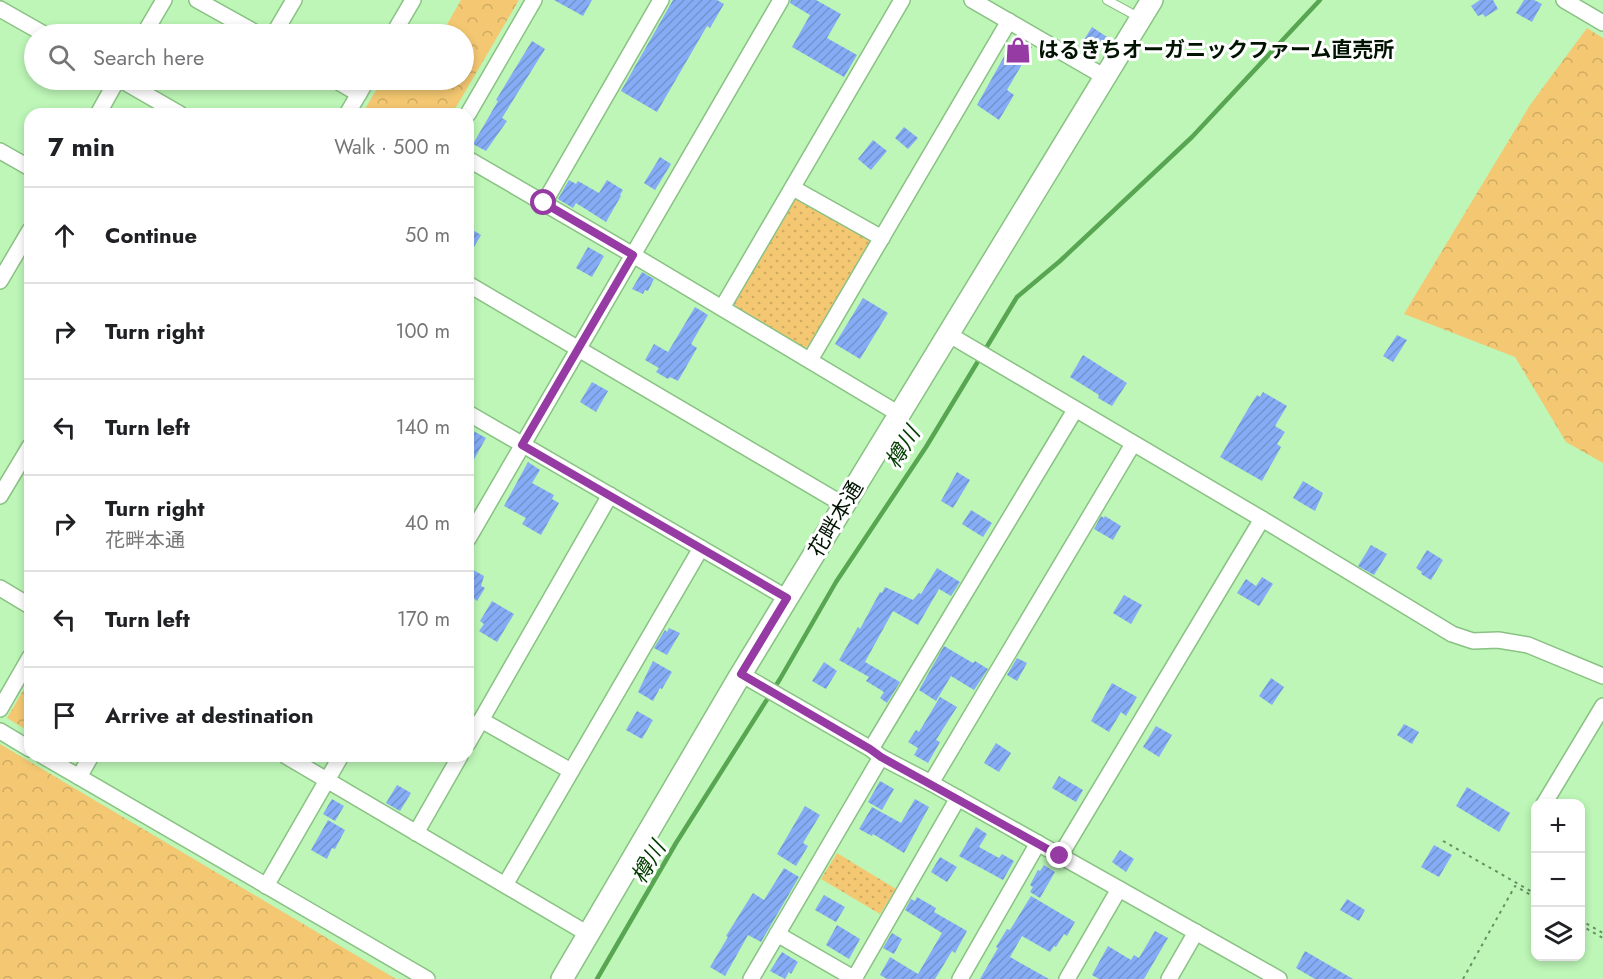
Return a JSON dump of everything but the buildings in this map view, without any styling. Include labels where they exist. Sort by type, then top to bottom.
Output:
[{"type":"street","points":[[150,24],[164,0]]},
{"type":"street","points":[[197,0],[240,24]]},
{"type":"street","points":[[280,24],[294,0]]},
{"type":"street","points":[[399,24],[413,0]]},
{"type":"street","points":[[471,108],[534,0]]},
{"type":"street","points":[[544,203],[661,0]]},
{"type":"street","points":[[474,528],[782,0]]},
{"type":"street","points":[[722,308],[902,0]]},
{"type":"street","points":[[972,0],[1105,77]]},
{"type":"street","name":"花畔本通","points":[[562,979],[741,674],[899,414],[956,339],[1105,77],[1152,0]]},
{"type":"street","points":[[1564,0],[1603,23]]},
{"type":"street","points":[[0,9],[26,24]]},
{"type":"street","points":[[810,360],[1009,21]]},
{"type":"street","points":[[102,108],[113,90]]},
{"type":"street","points":[[137,90],[169,108]]},
{"type":"street","points":[[353,90],[359,93]]},
{"type":"street","points":[[350,108],[361,90]]},
{"type":"street","points":[[0,151],[24,165]]},
{"type":"street","points":[[474,162],[899,414]]},
{"type":"street","points":[[793,188],[882,238]]},
{"type":"street","points":[[0,281],[24,240]]},
{"type":"street","points":[[474,288],[844,505]]},
{"type":"street","points":[[956,339],[1452,634],[1473,641],[1498,640],[1528,645],[1603,676]]},
{"type":"street","points":[[751,979],[876,753],[1075,410]]},
{"type":"street","points":[[474,417],[787,598]]},
{"type":"street","points":[[932,783],[1133,444]]},
{"type":"street","points":[[0,496],[24,460]]},
{"type":"street","points":[[474,732],[610,495]]},
{"type":"street","points":[[1060,856],[1262,519]]},
{"type":"street","points":[[505,885],[700,548]]},
{"type":"street","points":[[0,588],[24,602]]},
{"type":"street","points":[[0,709],[24,667]]},
{"type":"street","points":[[741,674],[876,753],[1279,979]]},
{"type":"street","points":[[1547,799],[1603,706]]},
{"type":"street","points":[[481,720],[571,771]]},
{"type":"street","points":[[0,731],[24,745]]},
{"type":"street","points":[[53,762],[427,979]]},
{"type":"street","points":[[79,777],[88,762]]},
{"type":"street","points":[[296,762],[588,934]]},
{"type":"street","points":[[266,886],[338,762]]},
{"type":"street","points":[[416,833],[457,762]]},
{"type":"street","points":[[777,934],[855,979],[958,798]]},
{"type":"street","points":[[960,979],[1038,843]]},
{"type":"street","points":[[1067,979],[1119,889]]},
{"type":"street","points":[[1169,979],[1196,932]]},
{"type":"lane","points":[[1107,0],[1141,19]]},
{"type":"path","points":[[1443,841],[1531,893]]},
{"type":"path","points":[[1463,979],[1515,886],[1531,894]]},
{"type":"path","points":[[1585,922],[1603,933]]},
{"type":"path","points":[[1585,927],[1603,938]]},
{"type":"green space","points":[[461,0],[519,0],[474,77],[474,24],[447,24]]},
{"type":"green space","points":[[1587,28],[1603,38],[1603,463],[1566,442],[1515,357],[1404,314],[1530,105]]},
{"type":"green space","points":[[376,90],[466,90],[456,108],[366,108]]},
{"type":"green space","points":[[796,197],[870,237],[871,243],[811,347],[803,348],[735,308],[734,300]]},
{"type":"green space","points":[[24,689],[24,728],[7,718]]},
{"type":"green space","points":[[0,744],[24,758],[24,762],[30,762],[396,979],[0,979]]},
{"type":"green space","points":[[837,853],[896,889],[880,914],[821,879]]},
{"type":"waterway","name":"樽川","points":[[597,979],[676,843],[780,679],[836,582],[926,447],[1017,297],[1060,261],[1192,137],[1320,0]]},
{"type":"place","name":"はるきちオーガニックファーム直売所","points":[[1018,50]]},
{"type":"route","points":[[544,203],[633,255],[522,445],[787,598],[741,674],[881,757],[932,783],[1060,856]]}]
